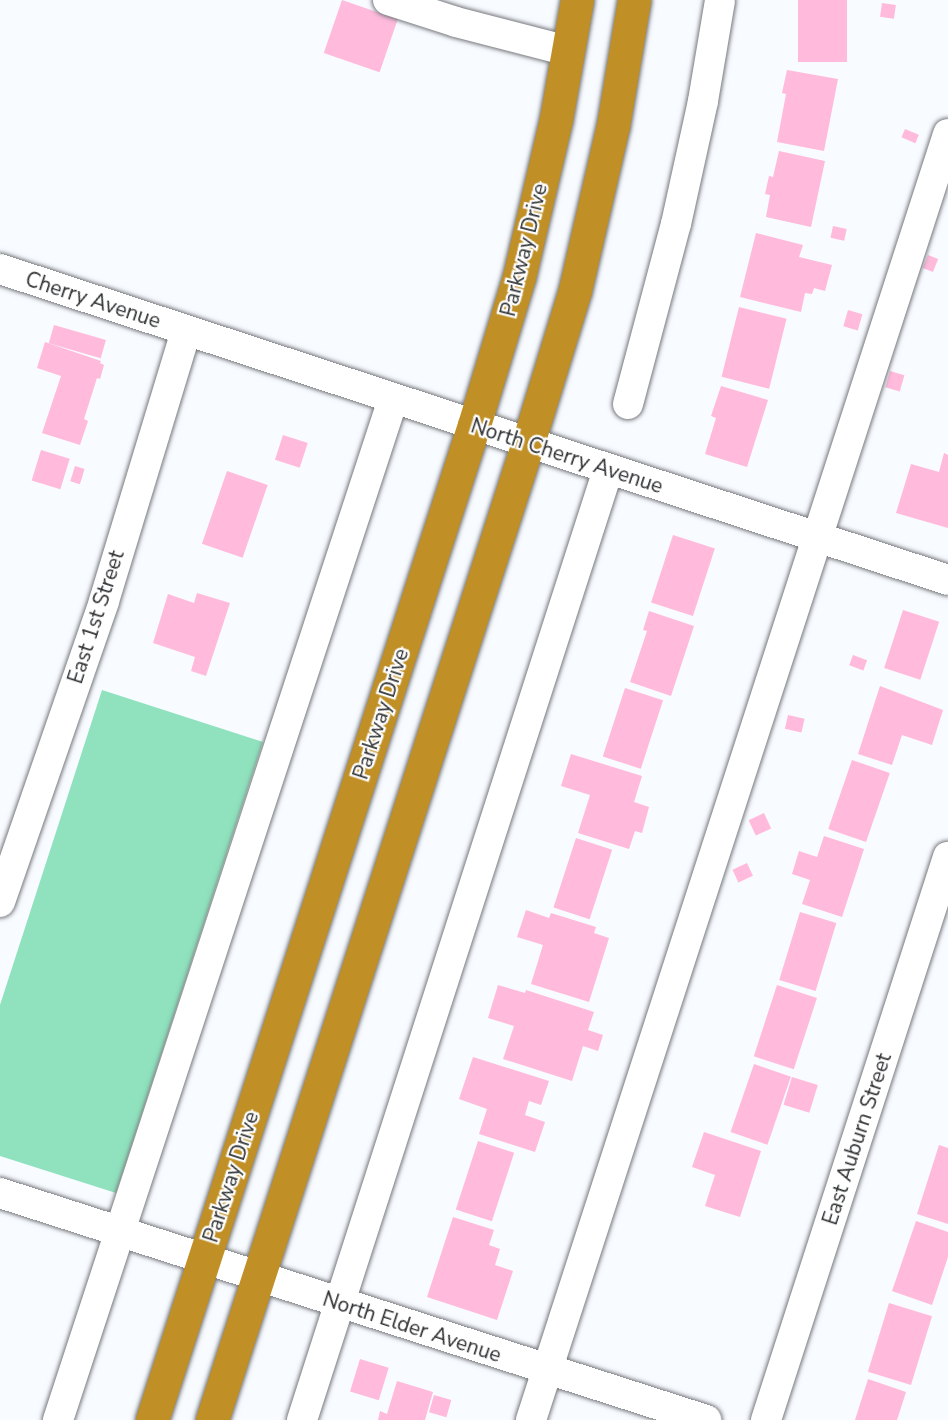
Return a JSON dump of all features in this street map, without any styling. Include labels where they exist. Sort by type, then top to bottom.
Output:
[{"type":"highway","name":"Parkway Drive","points":[[152,1420],[474,425],[519,277],[556,119],[577,0]]},
{"type":"highway","points":[[212,1420],[528,443],[575,290],[613,126],[634,0]]},
{"type":"street","points":[[388,0],[456,22],[568,51]]},
{"type":"street","points":[[628,404],[676,224],[703,101],[720,0]]},
{"type":"street","points":[[531,1420],[819,538],[948,134]]},
{"type":"street","name":"Cherry Avenue","points":[[0,269],[186,331]]},
{"type":"street","name":"North Cherry Avenue","points":[[186,331],[948,580]]},
{"type":"street","name":"East 1st Street","points":[[0,902],[104,602],[186,331]]},
{"type":"street","points":[[58,1420],[393,399]]},
{"type":"street","points":[[302,1420],[608,470]]},
{"type":"street","name":"East Auburn Street","points":[[766,1420],[948,857]]},
{"type":"street","name":"North Elder Avenue","points":[[0,1193],[706,1420]]},
{"type":"green space","points":[[102,690],[263,742],[116,1193],[0,1156],[0,1005]]},
{"type":"building","points":[[342,0],[398,19],[380,72],[324,53]]},
{"type":"building","points":[[798,0],[847,0],[847,62],[798,62]]},
{"type":"building","points":[[882,3],[896,5],[894,19],[880,17]]},
{"type":"building","points":[[787,70],[838,79],[824,151],[777,142],[786,94],[782,93]]},
{"type":"building","points":[[905,129],[919,135],[915,143],[901,137]]},
{"type":"building","points":[[779,151],[825,161],[811,227],[766,217],[770,195],[765,194],[769,176],[773,177]]},
{"type":"building","points":[[833,226],[847,229],[844,241],[831,238]]},
{"type":"building","points":[[756,233],[803,245],[799,257],[832,265],[825,291],[814,288],[812,294],[805,293],[801,312],[740,297]]},
{"type":"building","points":[[928,255],[938,259],[933,272],[923,268]]},
{"type":"building","points":[[739,307],[787,319],[769,389],[722,377]]},
{"type":"building","points":[[848,310],[862,314],[858,330],[843,326]]},
{"type":"building","points":[[54,325],[106,340],[101,358],[49,343]]},
{"type":"building","points":[[45,342],[101,361],[100,363],[104,365],[100,379],[97,378],[84,419],[88,421],[80,445],[42,433],[61,376],[37,368]]},
{"type":"building","points":[[890,371],[904,375],[900,391],[885,387]]},
{"type":"building","points":[[721,386],[768,400],[747,467],[705,454],[716,418],[711,416]]},
{"type":"building","points":[[283,435],[308,443],[300,468],[275,460]]},
{"type":"building","points":[[41,450],[70,459],[60,489],[32,481]]},
{"type":"building","points":[[944,453],[948,455],[948,528],[896,513],[911,464],[939,472]]},
{"type":"building","points":[[75,466],[85,469],[80,484],[70,481]]},
{"type":"building","points":[[227,471],[268,485],[243,558],[202,544]]},
{"type":"building","points":[[673,535],[715,549],[693,616],[651,603]]},
{"type":"building","points":[[197,593],[230,603],[206,676],[191,671],[195,657],[153,643],[168,594],[194,603]]},
{"type":"building","points":[[903,610],[939,622],[920,680],[884,668]]},
{"type":"building","points":[[649,611],[694,626],[671,696],[630,682],[647,631],[643,630]]},
{"type":"building","points":[[853,655],[867,660],[863,670],[849,665]]},
{"type":"building","points":[[880,686],[943,710],[932,745],[902,735],[892,765],[858,754]]},
{"type":"building","points":[[625,688],[663,700],[641,769],[603,756]]},
{"type":"building","points":[[788,715],[805,719],[801,732],[785,729]]},
{"type":"building","points":[[571,754],[642,776],[634,802],[649,807],[642,833],[635,831],[629,849],[578,833],[590,795],[561,786]]},
{"type":"building","points":[[852,760],[890,773],[866,842],[828,829]]},
{"type":"building","points":[[764,813],[771,828],[756,836],[749,820]]},
{"type":"building","points":[[824,836],[864,849],[842,917],[802,904],[810,880],[792,874],[799,851],[817,857]]},
{"type":"building","points":[[576,838],[612,850],[590,919],[553,907]]},
{"type":"building","points":[[747,863],[753,876],[738,882],[732,870]]},
{"type":"building","points":[[526,910],[549,918],[551,913],[596,927],[594,933],[609,938],[589,1002],[531,984],[543,945],[517,937]]},
{"type":"building","points":[[800,912],[836,923],[816,991],[779,980]]},
{"type":"building","points":[[498,985],[525,993],[526,990],[594,1012],[588,1030],[603,1035],[598,1051],[583,1046],[572,1081],[503,1059],[514,1026],[488,1018]]},
{"type":"building","points":[[777,985],[817,998],[794,1069],[754,1056]]},
{"type":"building","points":[[473,1057],[549,1081],[541,1105],[529,1101],[525,1115],[545,1122],[535,1152],[479,1134],[487,1109],[459,1099]]},
{"type":"building","points":[[754,1064],[791,1077],[767,1145],[731,1132]]},
{"type":"building","points":[[792,1077],[818,1085],[809,1113],[784,1105]]},
{"type":"building","points":[[704,1132],[761,1151],[740,1217],[705,1206],[715,1175],[692,1167]]},
{"type":"building","points":[[478,1141],[514,1153],[492,1221],[456,1209]]},
{"type":"building","points":[[939,1145],[948,1148],[948,1224],[917,1214]]},
{"type":"building","points":[[453,1217],[494,1230],[489,1245],[500,1249],[495,1265],[513,1271],[497,1320],[427,1297]]},
{"type":"building","points":[[916,1221],[948,1232],[948,1257],[932,1305],[892,1291]]},
{"type":"building","points":[[889,1303],[932,1316],[911,1385],[868,1372]]},
{"type":"building","points":[[360,1359],[389,1368],[379,1400],[350,1392]]},
{"type":"building","points":[[868,1379],[906,1392],[897,1420],[855,1420]]},
{"type":"building","points":[[397,1381],[433,1392],[425,1420],[378,1420],[380,1411],[387,1414]]},
{"type":"building","points":[[434,1395],[451,1400],[446,1417],[429,1412]]}]
